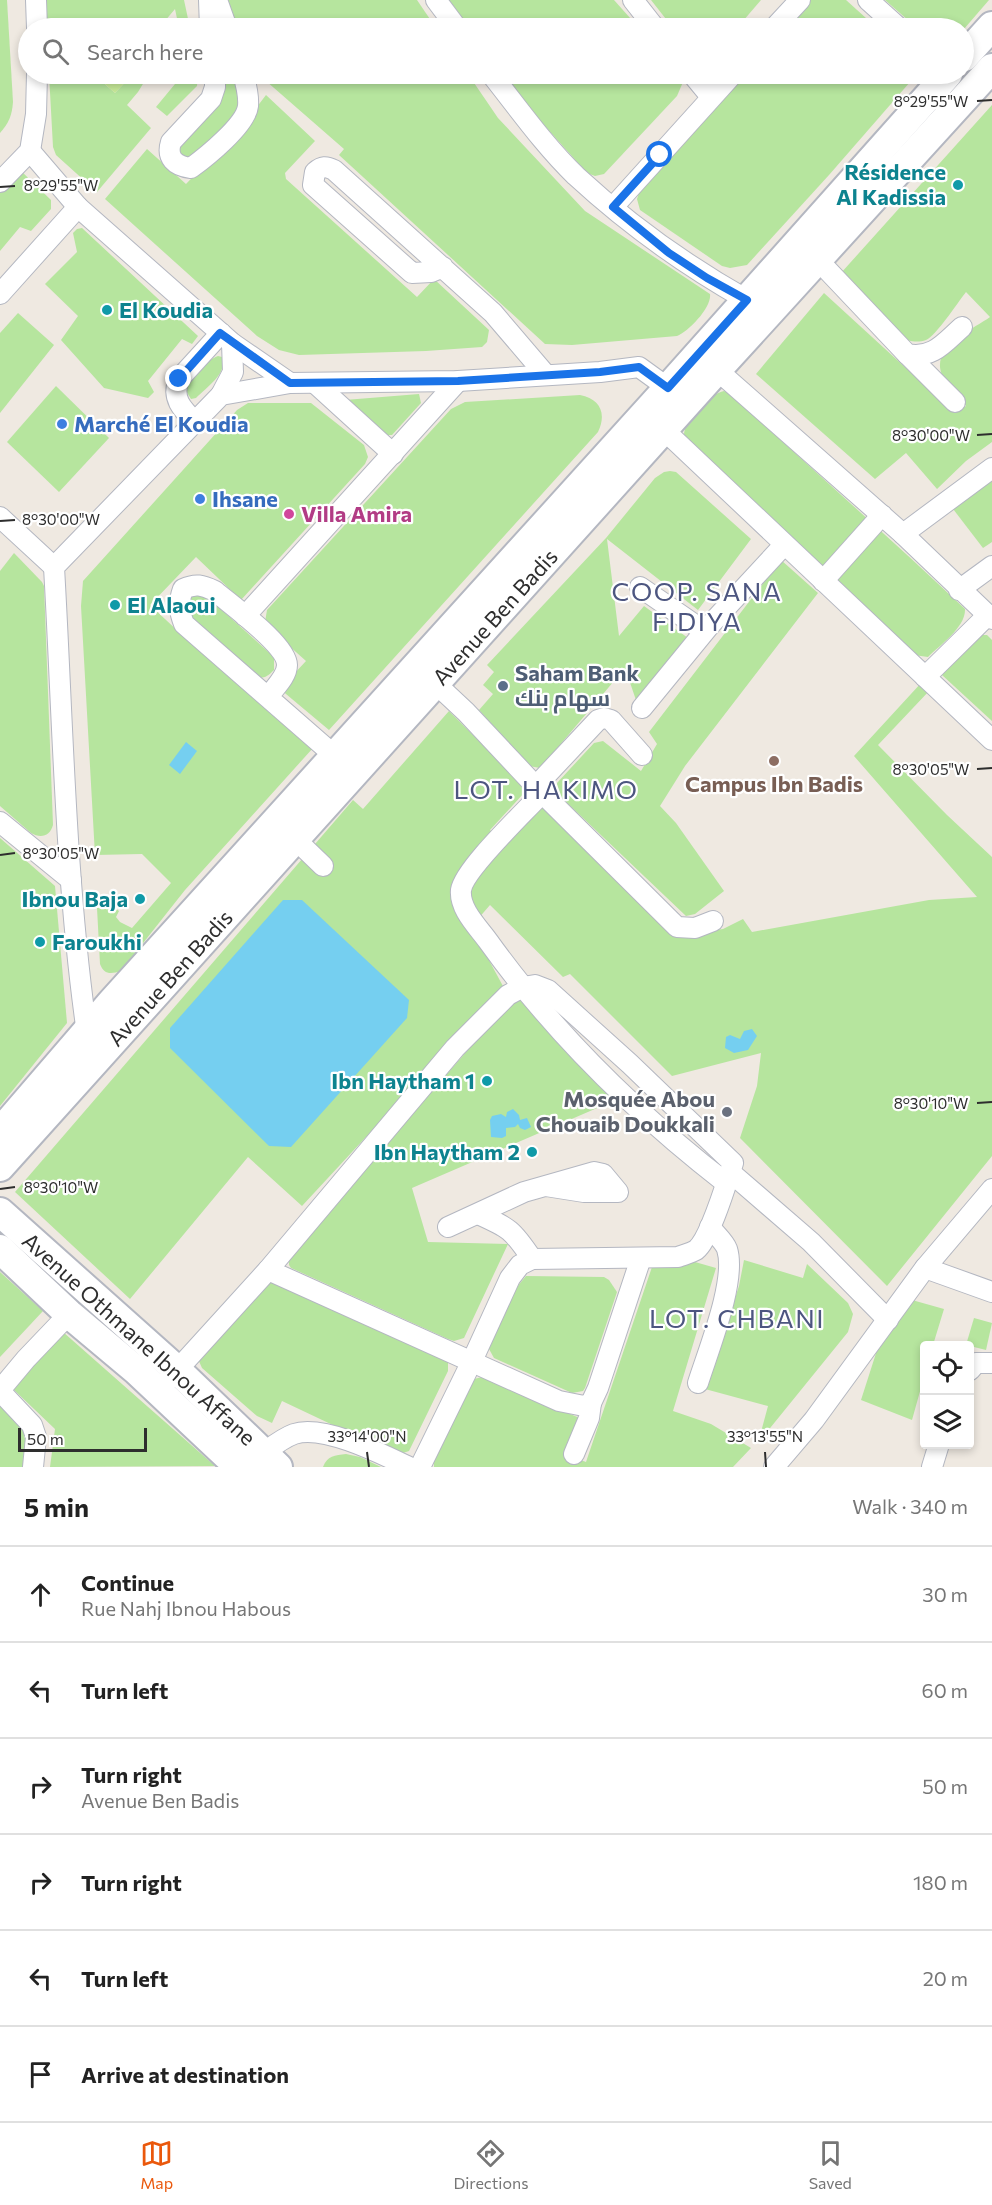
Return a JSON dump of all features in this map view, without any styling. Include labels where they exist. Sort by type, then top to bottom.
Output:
[{"type":"main road","points":[[974,45],[992,26]]},
{"type":"main road","name":"Avenue Ben Badis","points":[[974,75],[991,71]]},
{"type":"main road","name":"Avenue Ben Badis","points":[[0,1167],[435,683],[656,419],[668,388],[688,365],[950,84]]},
{"type":"main road","name":"Avenue Ben Badis","points":[[0,1132],[111,1003],[335,756],[656,419],[717,370],[817,259],[951,84]]},
{"type":"main road","name":"Avenue Othmane Ibnou Affane","points":[[0,1212],[177,1370],[256,1464]]},
{"type":"main road","name":"Avenue Othmane Ibnou Affane","points":[[0,1249],[69,1314],[158,1390],[256,1464]]},
{"type":"street","points":[[36,0],[37,18]]},
{"type":"street","points":[[209,0],[210,18]]},
{"type":"street","points":[[217,0],[223,18]]},
{"type":"street","points":[[436,0],[450,18]]},
{"type":"street","points":[[633,0],[647,18]]},
{"type":"street","points":[[783,18],[800,0]]},
{"type":"street","points":[[868,0],[888,18]]},
{"type":"street","points":[[974,59],[991,71]]},
{"type":"street","points":[[0,182],[30,151],[36,114],[37,84]]},
{"type":"street","points":[[215,84],[211,99],[171,142],[170,156],[176,165],[191,168],[205,158],[239,123],[248,108],[246,84]]},
{"type":"street","points":[[499,84],[533,129],[576,175],[669,253],[707,278],[747,300]]},
{"type":"street","points":[[700,84],[711,98]]},
{"type":"street","points":[[613,207],[724,84]]},
{"type":"street","points":[[30,151],[78,207],[226,338],[290,383]]},
{"type":"street","points":[[443,267],[431,272],[412,273],[313,185],[315,172],[320,167],[334,170],[443,267],[493,314],[545,374]]},
{"type":"street","points":[[0,294],[78,207]]},
{"type":"street","points":[[817,259],[955,402]]},
{"type":"street","points":[[907,354],[918,356],[930,354],[962,327]]},
{"type":"street","points":[[54,567],[221,396],[233,372],[226,338]]},
{"type":"street","points":[[195,422],[177,400],[175,388],[179,379],[226,338]]},
{"type":"street","points":[[688,365],[717,370],[882,515],[990,617],[925,677]]},
{"type":"street","points":[[221,396],[290,383],[458,381],[600,372],[639,367],[668,388]]},
{"type":"street","points":[[245,616],[458,381]]},
{"type":"street","points":[[316,384],[393,454]]},
{"type":"street","points":[[656,419],[784,545],[992,740]]},
{"type":"street","points":[[903,534],[992,468]]},
{"type":"street","points":[[823,581],[882,515]]},
{"type":"street","points":[[0,517],[54,567],[71,880],[79,978],[87,1033]]},
{"type":"street","points":[[642,708],[710,625],[784,545]]},
{"type":"street","points":[[959,590],[992,566]]},
{"type":"street","points":[[268,698],[284,675],[287,664],[279,647],[215,591],[203,585],[193,584],[183,589],[178,602],[184,624],[268,698],[335,756]]},
{"type":"street","points":[[640,587],[698,627],[710,625]]},
{"type":"street","points":[[435,683],[677,927],[695,928],[713,921]]},
{"type":"street","points":[[642,755],[611,720],[604,718],[598,720],[586,731],[475,865],[461,890],[466,910],[523,987],[614,1086],[674,1142],[728,1177],[811,1242],[888,1320]]},
{"type":"street","points":[[0,822],[71,880]]},
{"type":"street","points":[[296,839],[323,866]]},
{"type":"street","points":[[79,978],[111,1003]]},
{"type":"street","points":[[158,1390],[268,1270],[455,1048],[508,994],[523,987],[541,986],[630,1064],[733,1163],[710,1227],[696,1250],[678,1257],[532,1259],[520,1265],[510,1278],[420,1467]]},
{"type":"street","points":[[570,1040],[586,1024]]},
{"type":"street","points":[[614,1086],[630,1064]]},
{"type":"street","points":[[448,1227],[524,1192],[546,1186]]},
{"type":"street","points":[[774,1467],[814,1420],[926,1268],[992,1189]]},
{"type":"street","points":[[478,1214],[508,1228],[517,1236],[532,1259]]},
{"type":"street","points":[[698,1383],[723,1301],[730,1268],[726,1247],[710,1227]]},
{"type":"street","points":[[574,1454],[589,1418],[591,1403],[641,1258]]},
{"type":"street","points":[[926,1268],[992,1292]]},
{"type":"street","points":[[268,1270],[559,1401],[584,1406],[591,1403]]},
{"type":"street","points":[[33,1467],[36,1437],[32,1425],[0,1390],[69,1314]]},
{"type":"street","points":[[974,1365],[992,1363]]},
{"type":"street","points":[[256,1464],[295,1434],[314,1432],[370,1449],[408,1467]]},
{"type":"street","points":[[932,1467],[937,1449]]},
{"type":"green space","points":[[0,0],[7,0],[13,102],[10,119],[0,133]]},
{"type":"green space","points":[[45,0],[184,0],[188,18],[177,18],[175,9],[167,18],[46,18]]},
{"type":"green space","points":[[226,0],[417,0],[429,18],[232,18]]},
{"type":"green space","points":[[447,0],[614,0],[630,18],[460,18]]},
{"type":"green space","points":[[651,0],[761,0],[746,18],[665,18]]},
{"type":"green space","points":[[809,0],[846,0],[866,18],[792,18]]},
{"type":"green space","points":[[885,0],[989,0],[973,18],[906,18]]},
{"type":"green space","points":[[50,84],[105,84],[115,93],[124,84],[143,84],[127,105],[151,128],[97,192],[56,155],[53,147]]},
{"type":"green space","points":[[105,84],[124,84],[115,93]]},
{"type":"green space","points":[[175,84],[197,84],[167,116],[156,107]]},
{"type":"green space","points":[[214,84],[240,84],[242,91],[235,117],[188,162],[179,158],[178,141]]},
{"type":"green space","points":[[269,84],[475,84],[498,118],[585,211],[710,294],[710,299],[704,312],[677,336],[572,345],[545,344],[339,155],[344,149]]},
{"type":"green space","points":[[509,84],[682,84],[677,96],[604,174],[595,176],[587,173]]},
{"type":"green space","points":[[733,84],[908,84],[747,265],[730,268],[722,266],[640,210],[637,199],[640,190]]},
{"type":"green space","points":[[266,95],[315,141],[285,173],[286,179],[417,297],[434,279],[489,330],[487,342],[482,347],[299,355],[279,350],[257,336],[105,199],[147,149],[186,184],[244,124]]},
{"type":"green space","points":[[992,105],[992,442],[966,461],[937,489],[906,453],[875,479],[756,374],[824,293],[955,413],[966,406],[943,377],[940,367],[941,357],[954,341],[990,317],[966,292],[930,337],[919,341],[907,340],[841,273]]},
{"type":"green space","points":[[19,169],[51,200],[51,209],[31,231],[20,227],[0,251],[0,188]]},
{"type":"green space","points":[[82,228],[198,336],[192,344],[182,339],[148,381],[154,392],[148,398],[104,388],[61,340],[78,316],[45,284],[77,252],[73,233]]},
{"type":"green space","points":[[18,313],[54,345],[0,413],[0,333]]},
{"type":"green space","points":[[218,356],[222,357],[223,363],[219,374],[196,398],[191,399],[186,391],[190,381],[203,366]]},
{"type":"green space","points":[[56,386],[109,438],[59,492],[7,442]]},
{"type":"green space","points":[[724,391],[732,395],[965,609],[957,629],[928,657],[914,655],[684,436],[688,423],[698,409],[712,397]]},
{"type":"green space","points":[[419,394],[421,403],[392,435],[385,435],[345,400]]},
{"type":"green space","points":[[580,395],[593,400],[600,408],[602,419],[598,432],[329,730],[280,689],[306,661],[269,628],[265,622],[267,610],[451,409],[465,402]]},
{"type":"green space","points":[[248,403],[311,403],[364,445],[368,457],[365,464],[241,600],[196,557],[150,605],[197,649],[313,748],[185,890],[121,971],[108,973],[100,964],[97,908],[115,908],[119,911],[116,917],[120,922],[132,928],[171,883],[142,854],[95,855],[81,606],[83,581],[237,410]]},
{"type":"green space","points":[[670,471],[676,472],[751,539],[698,610],[607,539],[619,636],[644,606],[688,638],[637,703],[625,668],[540,768],[529,766],[479,710],[493,694],[483,685],[494,672],[487,665],[606,538],[655,478]]},
{"type":"green space","points":[[992,474],[992,542],[983,548],[950,505]]},
{"type":"green space","points":[[14,553],[44,586],[53,825],[50,832],[42,836],[31,833],[0,806],[0,571]]},
{"type":"green space","points":[[781,560],[818,593],[685,766],[660,806],[676,823],[724,891],[695,914],[686,916],[563,799],[558,793],[557,783],[594,743],[603,741],[641,771],[657,744],[649,732]]},
{"type":"green space","points":[[188,592],[202,592],[274,657],[274,670],[265,677],[254,677],[186,616]]},
{"type":"green space","points":[[980,635],[987,635],[992,640],[992,721],[942,675],[942,669]]},
{"type":"green space","points":[[922,682],[930,690],[878,745],[992,857],[992,1156],[887,1286],[740,1138],[757,1086],[761,1053],[672,1076],[570,974],[563,977],[490,905],[471,927],[504,988],[302,1206],[248,1157],[130,1299],[15,1192],[353,800],[363,809],[449,711],[521,783],[524,793],[490,830],[503,843],[540,804],[692,934],[723,929],[743,919],[752,932],[929,900],[977,897],[854,756]]},
{"type":"green space","points":[[0,838],[55,886],[67,1023],[0,1106]]},
{"type":"green space","points":[[520,994],[618,1099],[412,1188],[428,1242],[508,1244],[464,1338],[454,1341],[448,1339],[291,1268],[289,1253],[512,999]]},
{"type":"green space","points":[[688,1260],[716,1268],[673,1411],[711,1424],[751,1448],[733,1467],[434,1467],[434,1459],[474,1379],[482,1377],[582,1419],[570,1456],[586,1462],[653,1264]]},
{"type":"green space","points":[[744,1260],[803,1278],[807,1264],[848,1303],[853,1314],[848,1332],[758,1443],[768,1406],[705,1389],[739,1286]]},
{"type":"green space","points":[[0,1272],[43,1311],[0,1357]]},
{"type":"green space","points":[[526,1276],[604,1277],[609,1280],[617,1292],[583,1391],[572,1393],[494,1358],[489,1349],[516,1288]]},
{"type":"green space","points":[[270,1279],[448,1360],[448,1371],[409,1451],[400,1454],[392,1453],[282,1401],[272,1423],[257,1416],[202,1368],[198,1359]]},
{"type":"green space","points":[[912,1300],[944,1309],[934,1341],[920,1341],[920,1391],[912,1420],[861,1400],[878,1347]]},
{"type":"green space","points":[[974,1318],[992,1323],[986,1350],[974,1347],[974,1341],[967,1341]]},
{"type":"green space","points":[[63,1332],[215,1466],[50,1467],[55,1429],[13,1389]]},
{"type":"green space","points":[[0,1405],[27,1433],[25,1467],[0,1467]]},
{"type":"green space","points":[[346,1454],[360,1457],[381,1467],[323,1467],[332,1457]]},
{"type":"water","points":[[186,742],[197,751],[180,774],[169,765]]},
{"type":"water","points":[[283,900],[302,900],[409,1000],[407,1018],[291,1147],[269,1146],[170,1048],[170,1028]]},
{"type":"water","points":[[752,1029],[757,1036],[748,1050],[734,1053],[725,1048],[726,1037],[730,1035],[740,1039],[744,1031]]},
{"type":"water","points":[[513,1109],[519,1115],[520,1120],[527,1118],[531,1127],[525,1130],[518,1124],[515,1127],[506,1128],[506,1136],[502,1138],[491,1137],[490,1120],[492,1116],[501,1114],[506,1117],[507,1112]]},
{"type":"place","name":"Résidence Al Kadissia","points":[[958,185]]},
{"type":"place","name":"El Koudia","points":[[107,310]]},
{"type":"place","name":"Marché El Koudia","points":[[62,424]]},
{"type":"place","name":"Ihsane","points":[[200,499]]},
{"type":"place","name":"Villa Amira","points":[[289,514]]},
{"type":"place","name":"El Alaoui","points":[[115,605]]},
{"type":"place","name":"Saham Bank سهام بنك","points":[[503,686]]},
{"type":"place","name":"Campus Ibn Badis","points":[[774,761]]},
{"type":"place","name":"Ibnou Baja","points":[[140,899]]},
{"type":"place","name":"Faroukhi","points":[[40,942]]},
{"type":"place","name":"Ibn Haytham 1","points":[[487,1081]]},
{"type":"place","name":"Mosquée Abou Chouaib Doukkali","points":[[727,1112]]},
{"type":"place","name":"Ibn Haytham 2","points":[[532,1152]]},
{"type":"district","name":"COOP. SANA FIDIYA","points":[[697,607]]},
{"type":"district","name":"LOT. HAKIMO","points":[[546,790]]},
{"type":"district","name":"LOT. CHBANI","points":[[737,1319]]},
{"type":"route","points":[[179,379],[220,333],[290,383],[458,381],[600,372],[639,367],[668,388],[747,300],[707,278],[669,253],[613,207],[660,155]]}]
